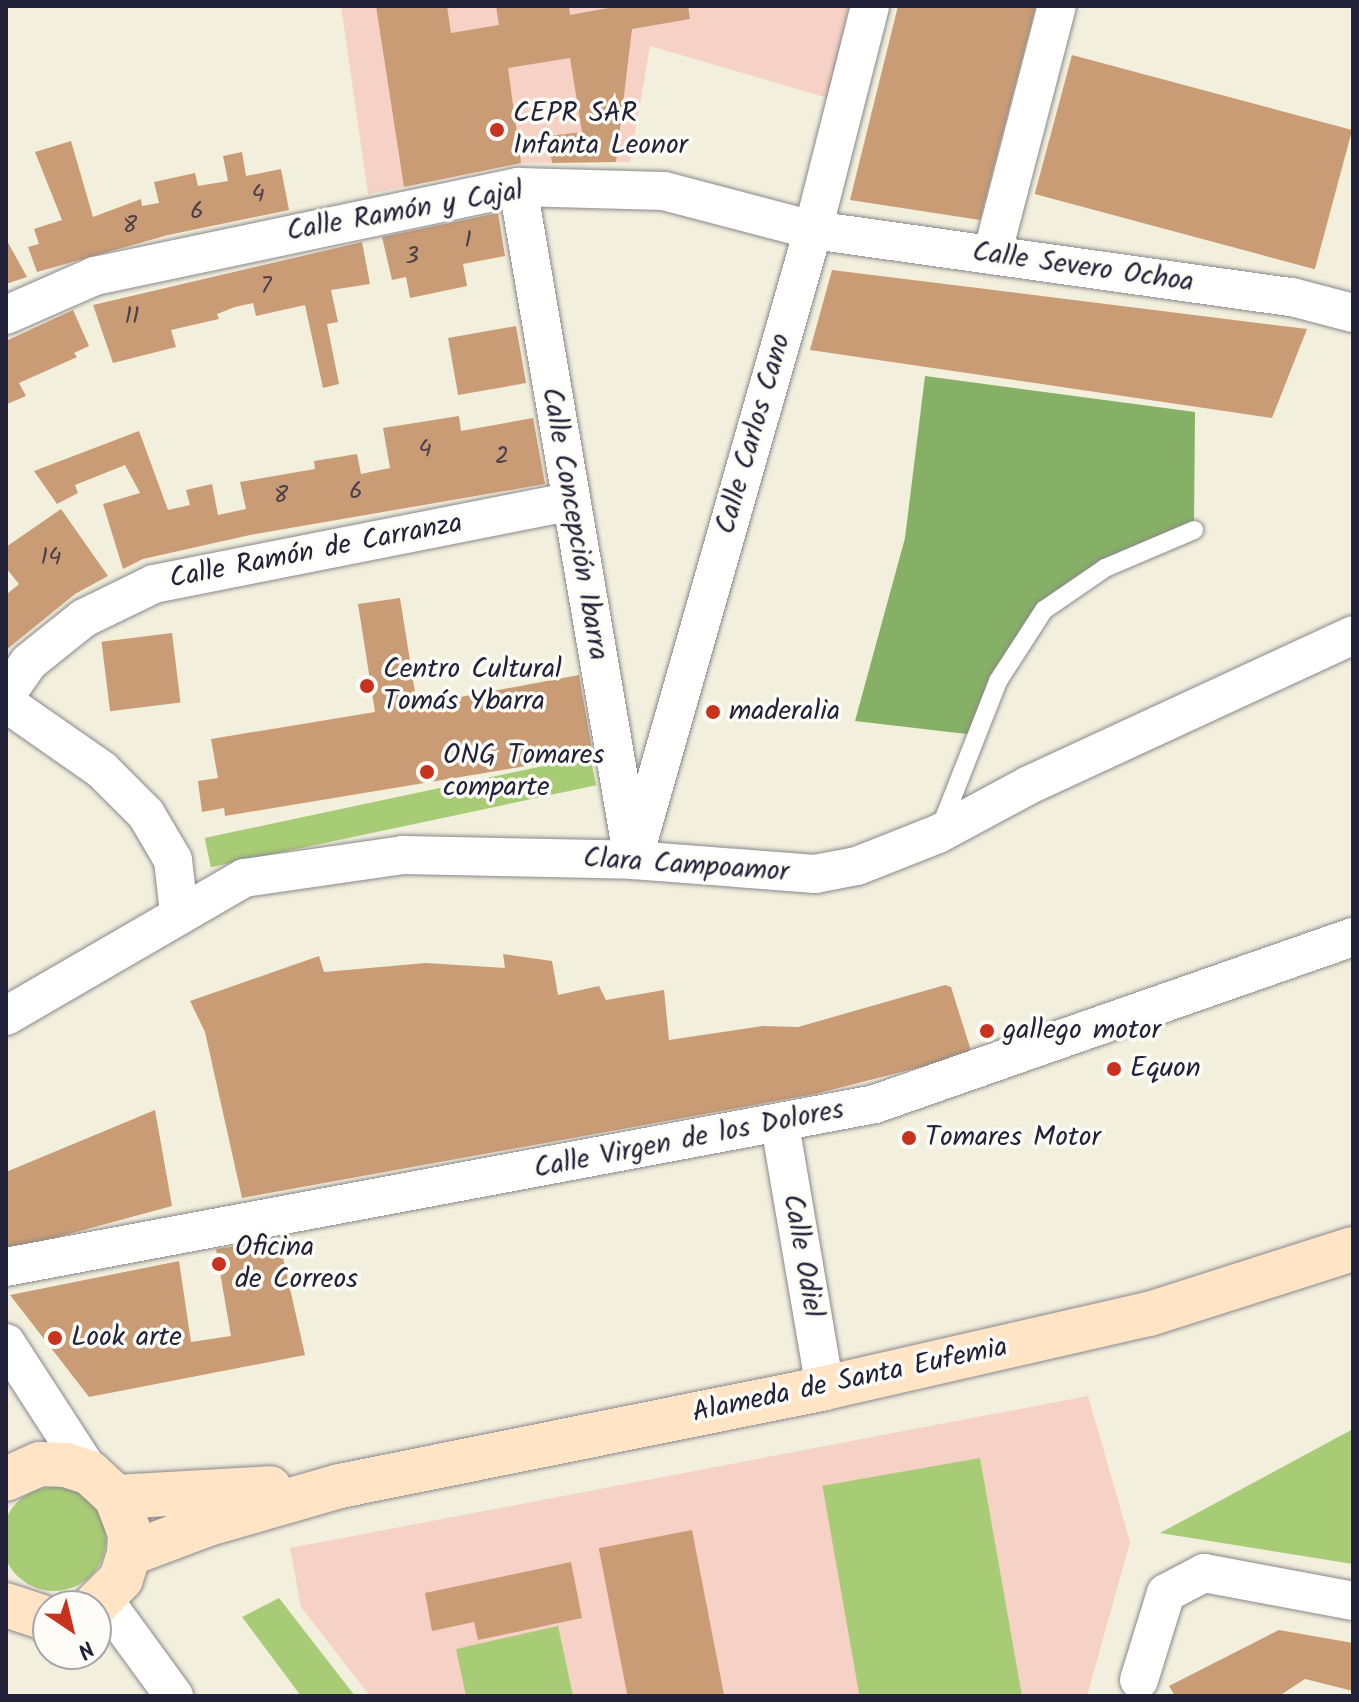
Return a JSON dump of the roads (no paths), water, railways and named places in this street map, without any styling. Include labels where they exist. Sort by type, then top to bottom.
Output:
[{"type":"street","name":"Calle Carlos Cano","points":[[633,860],[813,230],[870,6]]},
{"type":"street","points":[[992,255],[1057,6]]},
{"type":"street","name":"Calle Ramón y Cajal","points":[[6,315],[95,276],[518,187],[664,191],[813,230]]},
{"type":"street","name":"Calle Concepción Ibarra","points":[[518,187],[569,502],[633,860]]},
{"type":"street","name":"Calle Severo Ochoa","points":[[813,230],[1292,297],[1353,313]]},
{"type":"street","name":"Calle Ramón de Carranza","points":[[6,695],[29,662],[84,618],[154,584],[569,502]]},
{"type":"street","name":"Clara Campoamor","points":[[6,1016],[244,878],[403,855],[633,860],[815,874],[857,866],[938,834],[1029,785],[1350,644]]},
{"type":"street","points":[[6,703],[102,770],[146,814],[173,860],[179,913]]},
{"type":"street","name":"Calle Virgen de los Dolores","points":[[6,1267],[780,1125],[875,1104],[1353,937]]},
{"type":"street","name":"Calle Odiel","points":[[780,1125],[825,1388]]},
{"type":"street","name":"Alameda de Santa Eufemia","points":[[129,1554],[208,1524],[340,1486],[825,1388],[1149,1314],[1353,1249]]},
{"type":"street","points":[[6,1343],[103,1485],[130,1534],[129,1554],[121,1579],[111,1590]]},
{"type":"street","name":"Alameda de Santa Eufemia","points":[[6,1479],[40,1464],[103,1485],[340,1486]]},
{"type":"street","points":[[1139,1680],[1166,1593],[1204,1573],[1353,1601]]},
{"type":"street","points":[[6,1605],[32,1614]]},
{"type":"street","points":[[112,1619],[174,1696]]},
{"type":"lane","points":[[938,834],[998,681],[1044,610],[1105,568],[1194,530]]},
{"type":"place","name":"CEPR SAR Infanta Leonor","points":[[497,130]]},
{"type":"place","name":"Centro Cultural Tomás Ybarra","points":[[367,686]]},
{"type":"place","name":"maderalia","points":[[713,712]]},
{"type":"place","name":"ONG Tomares comparte","points":[[427,772]]},
{"type":"place","name":"gallego motor","points":[[987,1031]]},
{"type":"place","name":"Equon","points":[[1114,1069]]},
{"type":"place","name":"Tomares Motor","points":[[909,1138]]},
{"type":"place","name":"Oficina de Correos","points":[[219,1264]]},
{"type":"place","name":"Look arte","points":[[55,1338]]}]
